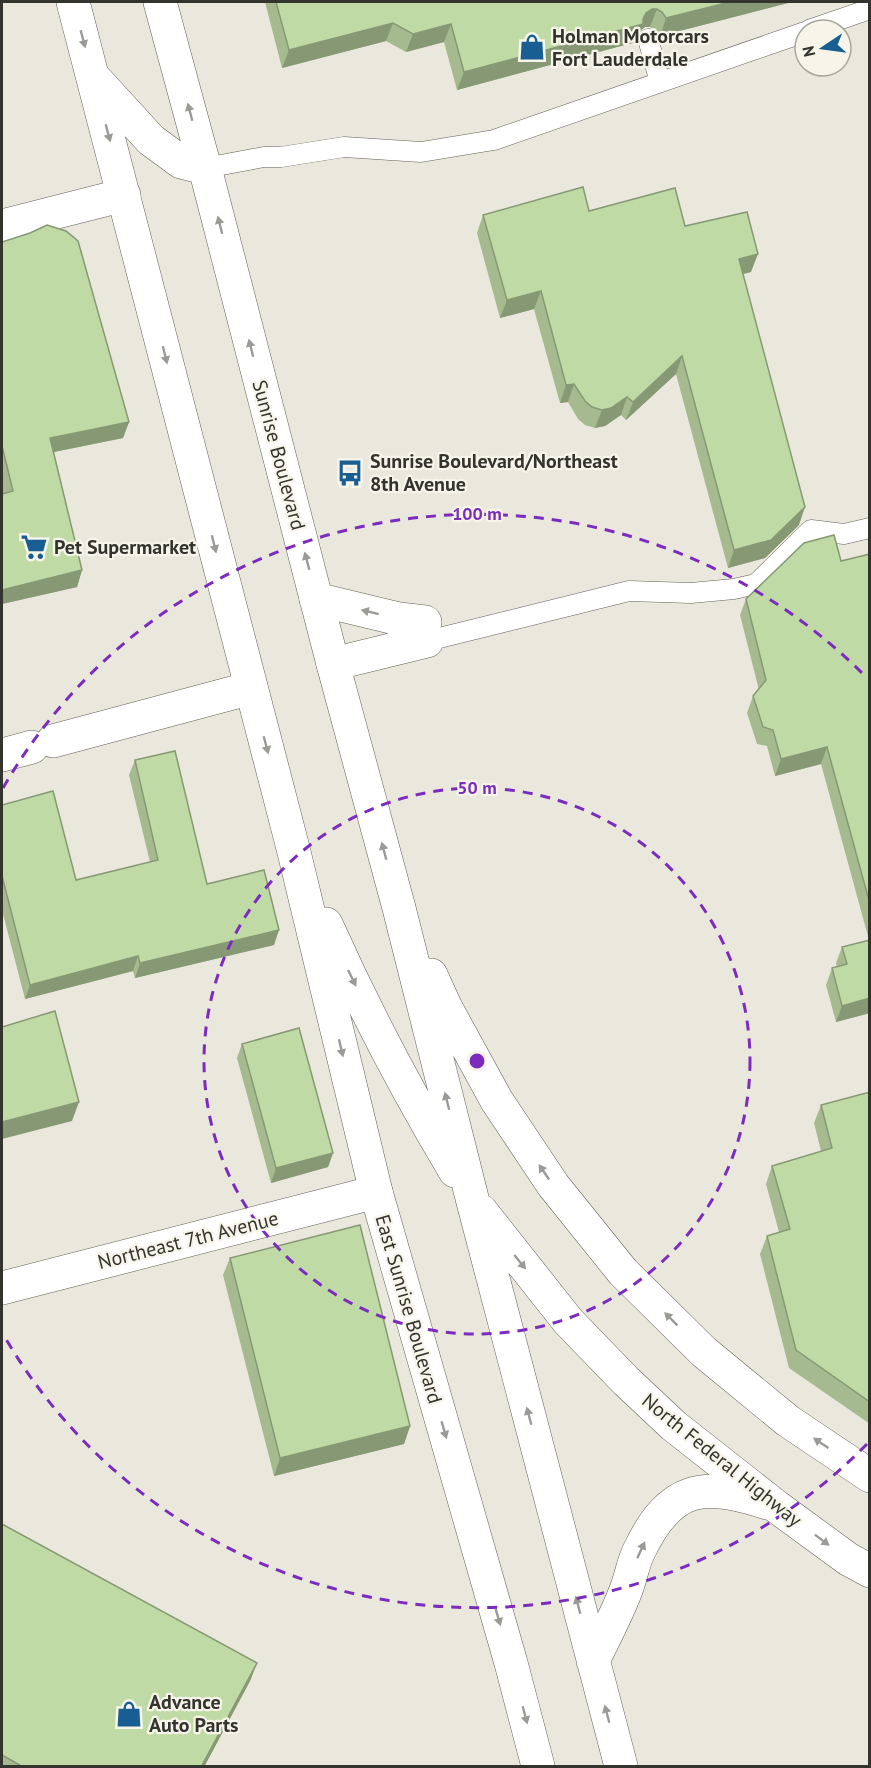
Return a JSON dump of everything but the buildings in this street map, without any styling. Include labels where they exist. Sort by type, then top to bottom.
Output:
[{"type":"main road","points":[[73,2],[293,848],[382,1041],[423,1119],[471,1198]]},
{"type":"main road","name":"Sunrise Boulevard","points":[[160,2],[399,908]]},
{"type":"main road","points":[[93,77],[151,140],[181,162],[205,168]]},
{"type":"main road","points":[[2,226],[124,195]]},
{"type":"main road","points":[[316,598],[399,619],[426,631]]},
{"type":"main road","points":[[333,664],[426,631]]},
{"type":"main road","points":[[29,748],[251,688]]},
{"type":"main road","name":"East Sunrise Boulevard","points":[[293,848],[375,1192],[511,1663],[538,1767]]},
{"type":"main road","points":[[399,908],[471,1198],[621,1767]]},
{"type":"main road","points":[[399,908],[446,1008],[497,1101],[553,1185],[623,1272],[704,1352],[788,1421],[870,1476]]},
{"type":"main road","name":"Northeast 7th Avenue","points":[[2,1288],[375,1192]]},
{"type":"main road","name":"North Federal Highway","points":[[471,1198],[568,1322],[674,1426],[777,1507],[848,1559],[870,1571]]},
{"type":"main road","points":[[593,1661],[626,1590],[638,1552],[656,1520],[666,1509],[684,1496],[709,1491],[743,1495],[777,1507]]},
{"type":"lane","points":[[844,18],[870,9]]},
{"type":"lane","points":[[205,168],[264,157],[281,157],[344,147],[422,152],[494,140],[793,36]]},
{"type":"lane","points":[[648,39],[660,82]]},
{"type":"lane","points":[[426,631],[486,626],[629,591],[691,593],[734,589],[756,584],[811,530],[844,534],[870,528]]},
{"type":"place","name":"Holman Motorcars Fort Lauderdale","points":[[532,47]]},
{"type":"place","name":"Sunrise Boulevard/Northeast 8th Avenue","points":[[350,473]]},
{"type":"place","name":"Pet Supermarket","points":[[34,547]]},
{"type":"place","name":"Advance Auto Parts","points":[[129,1714]]}]
